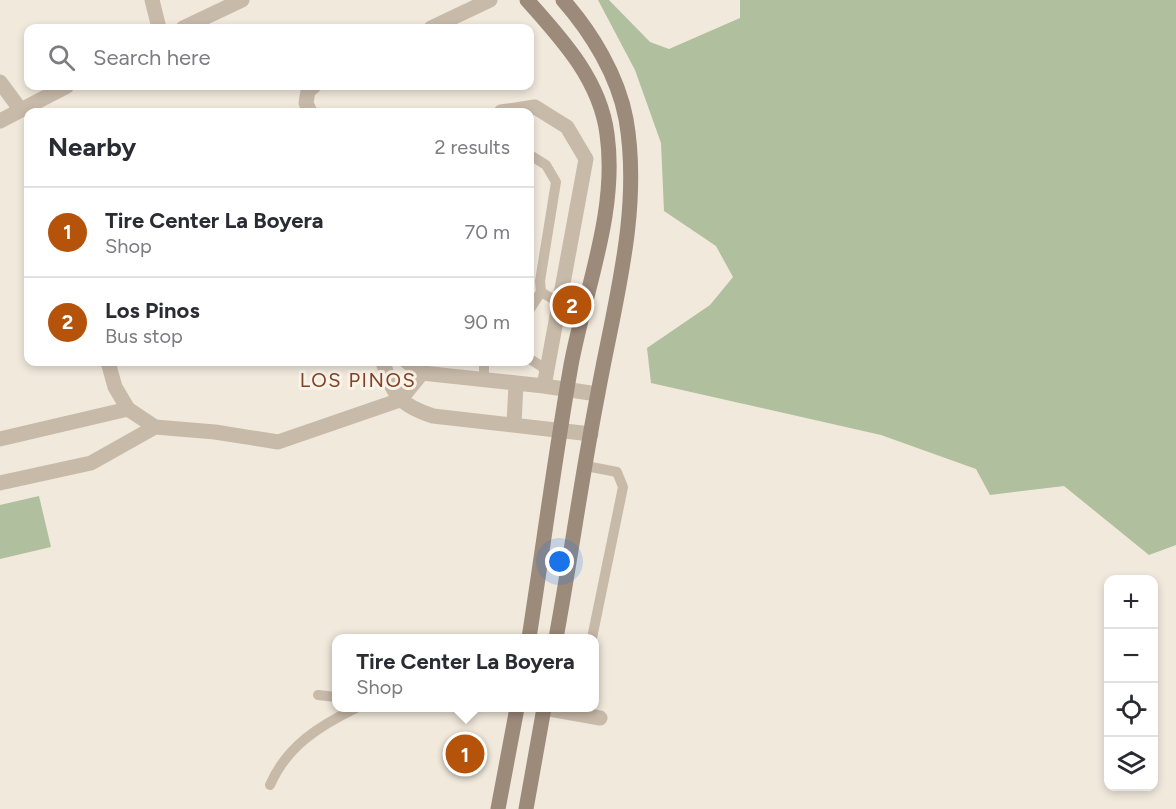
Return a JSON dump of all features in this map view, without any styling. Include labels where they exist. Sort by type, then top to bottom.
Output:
[{"type":"main road","points":[[527,0],[570,49],[585,72],[607,132],[609,160],[604,218],[568,389],[530,634]]},
{"type":"main road","points":[[557,634],[629,215],[632,171],[620,98],[606,63],[587,31],[565,1]]},
{"type":"main road","points":[[498,809],[516,712]]},
{"type":"main road","points":[[526,809],[543,712]]},
{"type":"street","points":[[152,0],[158,24]]},
{"type":"street","points":[[191,24],[242,0]]},
{"type":"street","points":[[439,24],[490,0]]},
{"type":"street","points":[[0,82],[20,109]]},
{"type":"street","points":[[0,121],[59,90]]},
{"type":"street","points":[[308,108],[306,104],[309,90]]},
{"type":"street","points":[[528,108],[535,107],[567,127],[586,159],[544,386]]},
{"type":"street","points":[[109,366],[115,387],[128,409],[154,427],[215,432],[278,442],[400,400],[422,374]]},
{"type":"street","points":[[384,366],[391,388],[400,400],[413,410],[433,416],[591,434]]},
{"type":"street","points":[[412,366],[422,374],[544,386],[597,394]]},
{"type":"street","points":[[514,424],[516,384]]},
{"type":"street","points":[[0,439],[128,409]]},
{"type":"street","points":[[0,483],[91,463],[154,427]]},
{"type":"street","points":[[580,712],[600,718]]},
{"type":"lane","points":[[534,158],[546,165],[556,182],[540,280],[541,292],[534,303]]},
{"type":"lane","points":[[541,292],[560,303]]},
{"type":"lane","points":[[534,362],[547,370]]},
{"type":"lane","points":[[484,366],[484,380]]},
{"type":"lane","points":[[586,466],[616,472],[623,487],[593,634]]},
{"type":"lane","points":[[318,695],[332,697]]},
{"type":"lane","points":[[270,785],[279,765],[297,743],[349,712]]},
{"type":"green space","points":[[598,0],[609,0],[650,42],[669,49],[740,18],[740,0],[1176,0],[1176,545],[1149,555],[1064,486],[990,495],[976,469],[881,435],[651,383],[647,348],[710,305],[733,277],[716,246],[664,211],[661,143],[635,70]]},
{"type":"green space","points":[[39,496],[51,547],[0,559],[0,505]]},
{"type":"place","name":"Los Pinos","points":[[572,305]]},
{"type":"place","name":"Tire Center La Boyera","points":[[465,754]]},
{"type":"district","name":"LOS PINOS","points":[[358,380]]}]
